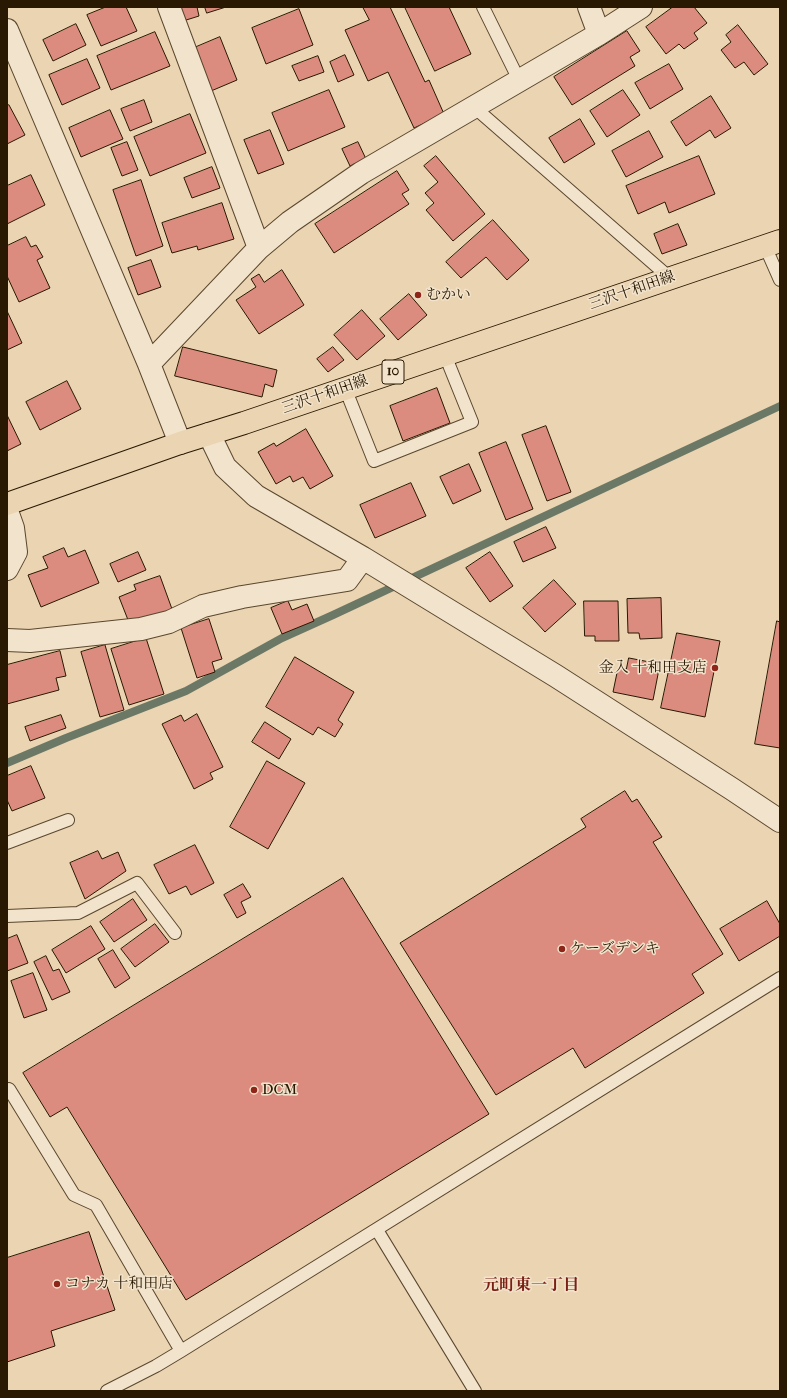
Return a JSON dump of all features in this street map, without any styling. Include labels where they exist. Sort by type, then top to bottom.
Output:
[{"type":"main road","name":"三沢十和田線","points":[[7,504],[180,443],[773,244]]},
{"type":"street","points":[[169,7],[259,248]]},
{"type":"street","points":[[589,7],[598,34]]},
{"type":"street","points":[[149,364],[259,248],[290,222],[361,173],[598,34],[641,7]]},
{"type":"street","points":[[7,30],[149,364],[180,443]]},
{"type":"street","points":[[209,434],[225,466],[256,496],[363,558],[556,676],[780,821]]},
{"type":"street","points":[[7,511],[13,528],[16,552],[7,569]]},
{"type":"street","points":[[7,640],[30,640],[125,630],[169,622],[203,606],[347,580],[363,558]]},
{"type":"lane","points":[[482,7],[519,80]]},
{"type":"lane","points":[[474,107],[670,278]]},
{"type":"lane","points":[[773,244],[780,280]]},
{"type":"lane","points":[[345,388],[374,461],[472,422],[445,355]]},
{"type":"lane","points":[[7,843],[68,820]]},
{"type":"lane","points":[[7,916],[78,913],[136,883],[175,933]]},
{"type":"lane","points":[[107,1391],[156,1366],[181,1351],[780,978]]},
{"type":"lane","points":[[9,1089],[74,1195],[96,1205],[181,1351]]},
{"type":"lane","points":[[377,1230],[475,1391]]},
{"type":"building","points":[[106,7],[126,7],[137,31],[101,46],[87,15]]},
{"type":"building","points":[[179,7],[197,7],[199,16],[183,21]]},
{"type":"building","points":[[205,7],[226,7],[207,13]]},
{"type":"building","points":[[363,7],[390,7],[425,82],[429,80],[444,114],[414,128],[388,72],[368,81],[345,30],[369,20]]},
{"type":"building","points":[[405,7],[449,7],[471,54],[435,71]]},
{"type":"building","points":[[673,7],[694,7],[707,23],[694,33],[698,39],[684,49],[679,44],[666,54],[646,27]]},
{"type":"building","points":[[299,9],[313,45],[266,64],[252,28]]},
{"type":"building","points":[[76,24],[86,45],[53,61],[43,40]]},
{"type":"building","points":[[738,25],[768,64],[754,75],[744,62],[735,68],[721,50],[731,42],[726,35]]},
{"type":"building","points":[[627,31],[640,51],[630,57],[635,66],[572,105],[554,77]]},
{"type":"building","points":[[155,32],[170,66],[111,90],[97,56]]},
{"type":"building","points":[[220,37],[237,80],[211,91],[194,48]]},
{"type":"building","points":[[345,55],[354,75],[338,82],[330,62]]},
{"type":"building","points":[[318,56],[324,72],[299,81],[292,66]]},
{"type":"building","points":[[87,59],[100,88],[62,105],[49,75]]},
{"type":"building","points":[[669,64],[683,89],[650,109],[635,83]]},
{"type":"building","points":[[329,90],[345,127],[288,151],[272,113]]},
{"type":"building","points":[[623,90],[640,115],[607,137],[590,111]]},
{"type":"building","points":[[711,96],[731,128],[715,138],[710,130],[686,146],[671,122]]},
{"type":"building","points":[[144,100],[152,122],[130,131],[121,109]]},
{"type":"building","points":[[9,105],[25,135],[7,144],[7,106]]},
{"type":"building","points":[[110,110],[123,139],[81,157],[69,128]]},
{"type":"building","points":[[190,114],[206,153],[150,176],[134,137]]},
{"type":"building","points":[[580,119],[595,144],[564,163],[549,138]]},
{"type":"building","points":[[270,130],[284,164],[258,174],[244,140]]},
{"type":"building","points":[[649,131],[663,157],[626,177],[612,151]]},
{"type":"building","points":[[127,142],[138,170],[122,176],[111,148]]},
{"type":"building","points":[[358,142],[366,159],[350,166],[342,149]]},
{"type":"building","points":[[436,156],[485,214],[453,241],[426,210],[434,203],[425,193],[438,182],[424,166]]},
{"type":"building","points":[[699,156],[715,194],[669,213],[665,202],[638,214],[626,186]]},
{"type":"building","points":[[212,167],[220,188],[192,198],[184,178]]},
{"type":"building","points":[[397,171],[409,190],[402,194],[409,204],[334,253],[315,224]]},
{"type":"building","points":[[31,175],[45,205],[7,224],[7,186]]},
{"type":"building","points":[[141,180],[163,246],[136,256],[113,190]]},
{"type":"building","points":[[222,203],[234,239],[198,250],[197,246],[172,253],[162,223]]},
{"type":"building","points":[[493,220],[529,260],[507,280],[486,257],[461,278],[446,262]]},
{"type":"building","points":[[678,224],[687,245],[662,254],[654,234]]},
{"type":"building","points":[[26,237],[31,247],[36,245],[43,257],[37,260],[50,288],[19,302],[7,276],[7,246]]},
{"type":"building","points":[[151,260],[161,287],[138,295],[128,268]]},
{"type":"building","points":[[282,270],[304,305],[259,334],[236,300],[256,287],[251,279],[259,274],[264,282]]},
{"type":"building","points":[[409,294],[427,315],[398,340],[380,319]]},
{"type":"building","points":[[362,310],[385,336],[357,360],[334,335]]},
{"type":"building","points":[[7,311],[22,343],[7,350]]},
{"type":"building","points":[[183,347],[277,370],[273,387],[265,384],[262,397],[175,376]]},
{"type":"building","points":[[333,347],[344,360],[328,372],[317,359]]},
{"type":"building","points":[[67,381],[81,409],[40,430],[26,402]]},
{"type":"building","points":[[437,388],[450,423],[403,441],[390,406]]},
{"type":"building","points":[[7,415],[21,444],[7,451]]},
{"type":"building","points":[[546,426],[571,492],[547,501],[522,435]]},
{"type":"building","points":[[306,429],[333,476],[310,489],[303,477],[293,482],[290,476],[276,484],[258,452],[274,443],[276,446]]},
{"type":"building","points":[[506,442],[533,509],[506,520],[479,453]]},
{"type":"building","points":[[469,464],[481,491],[453,504],[440,477]]},
{"type":"building","points":[[411,483],[426,516],[375,538],[360,505]]},
{"type":"building","points":[[546,527],[556,548],[523,562],[514,542]]},
{"type":"building","points":[[64,548],[68,557],[85,550],[99,583],[41,607],[28,575],[48,568],[43,557]]},
{"type":"building","points":[[138,552],[146,570],[118,582],[110,564]]},
{"type":"building","points":[[490,552],[513,586],[490,602],[466,568]]},
{"type":"building","points":[[160,576],[172,609],[130,625],[119,597],[136,590],[134,585]]},
{"type":"building","points":[[554,580],[576,604],[545,632],[523,608]]},
{"type":"building","points":[[661,598],[662,638],[640,639],[639,633],[628,633],[627,599]]},
{"type":"building","points":[[288,601],[292,610],[307,604],[314,621],[282,634],[271,608]]},
{"type":"building","points":[[584,601],[618,601],[619,641],[595,641],[595,636],[585,636]]},
{"type":"building","points":[[209,619],[222,659],[212,662],[215,672],[197,678],[181,628]]},
{"type":"building","points":[[777,621],[780,622],[780,748],[755,744]]},
{"type":"building","points":[[677,633],[720,641],[705,717],[661,708]]},
{"type":"building","points":[[146,638],[164,694],[129,705],[111,649]]},
{"type":"building","points":[[105,645],[124,710],[100,717],[81,652]]},
{"type":"building","points":[[60,651],[66,676],[56,678],[59,690],[7,704],[7,665]]},
{"type":"building","points":[[295,657],[354,692],[338,720],[343,724],[335,737],[318,727],[313,735],[266,707]]},
{"type":"building","points":[[629,658],[660,664],[653,700],[613,692],[618,668],[626,669]]},
{"type":"building","points":[[197,714],[223,767],[210,773],[213,779],[194,789],[162,724],[181,715],[184,721]]},
{"type":"building","points":[[61,715],[66,728],[30,741],[25,727]]},
{"type":"building","points":[[265,722],[291,739],[279,759],[252,742]]},
{"type":"building","points":[[267,761],[305,783],[268,849],[230,827]]},
{"type":"building","points":[[31,766],[45,798],[12,811],[7,800],[7,776]]},
{"type":"building","name":"ケーズデンキ","points":[[625,791],[632,802],[637,799],[662,837],[653,842],[723,954],[692,974],[704,993],[585,1068],[573,1048],[496,1095],[400,943],[586,827],[581,819]]},
{"type":"building","points":[[195,845],[214,883],[191,895],[186,886],[169,894],[154,865]]},
{"type":"building","points":[[98,851],[102,859],[118,852],[126,871],[85,899],[70,863]]},
{"type":"building","name":"DCM","points":[[343,878],[489,1114],[186,1300],[67,1107],[50,1117],[23,1073]]},
{"type":"building","points":[[243,884],[251,897],[241,902],[246,913],[237,918],[224,895]]},
{"type":"building","points":[[133,899],[147,920],[114,942],[100,922]]},
{"type":"building","points":[[767,901],[780,924],[780,936],[739,961],[720,929]]},
{"type":"building","points":[[155,924],[169,942],[135,967],[121,949]]},
{"type":"building","points":[[91,926],[105,949],[66,973],[52,950]]},
{"type":"building","points":[[17,935],[28,963],[7,971],[7,939]]},
{"type":"building","points":[[113,950],[130,978],[115,988],[98,959]]},
{"type":"building","points":[[46,956],[53,971],[59,969],[70,992],[52,1000],[34,962]]},
{"type":"building","points":[[33,973],[47,1010],[24,1018],[11,981]]},
{"type":"building","name":"コナカ 十和田店","points":[[89,1232],[115,1310],[51,1331],[55,1346],[7,1362],[7,1258]]},
{"type":"waterway","points":[[7,763],[186,691],[282,638],[780,406]]},
{"type":"place","name":"むかい","points":[[418,295]]},
{"type":"place","name":"金入 十和田支店","points":[[715,668]]},
{"type":"place","name":"ケーズデンキ","points":[[562,949]]},
{"type":"place","name":"DCM","points":[[254,1090]]},
{"type":"place","name":"コナカ 十和田店","points":[[57,1284]]},
{"type":"district","name":"元町東一丁目","points":[[531,1286]]}]
